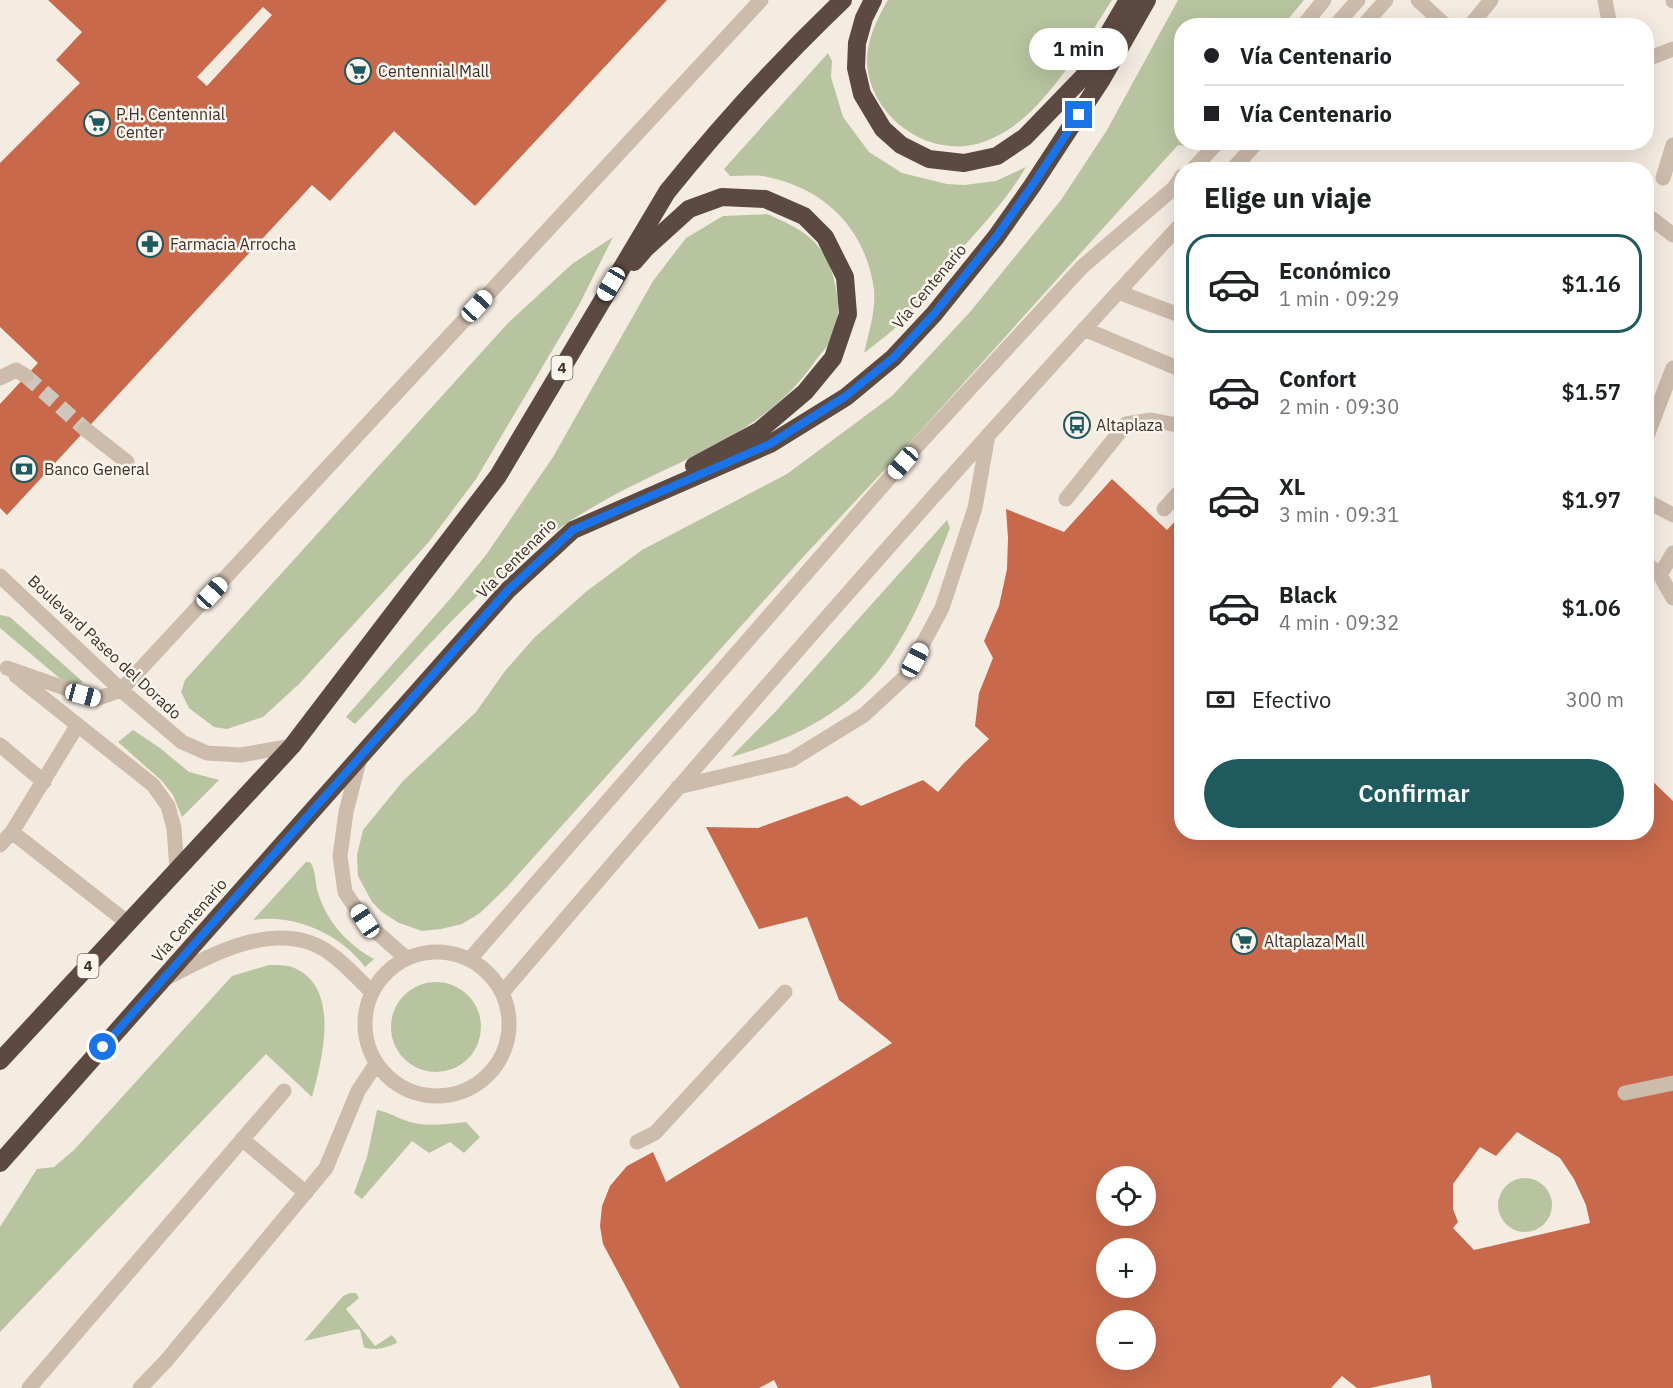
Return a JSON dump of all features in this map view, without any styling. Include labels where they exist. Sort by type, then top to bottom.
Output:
[{"type":"highway","name":"4","points":[[0,1060],[292,746],[498,476],[667,192],[701,150],[788,53],[843,0]]},
{"type":"highway","points":[[873,0],[864,18],[857,43],[856,68],[862,94],[883,129],[901,145],[929,159],[964,163],[997,156],[1025,137],[1083,77],[1128,0]]},
{"type":"highway","name":"Vía Centenario","points":[[0,1163],[507,591],[573,530],[770,444],[846,396],[893,358],[948,297],[996,237],[1102,79],[1147,0]]},
{"type":"highway","points":[[573,530],[759,431],[805,392],[833,358],[848,314],[845,277],[825,237],[804,216],[765,199],[722,197],[689,209],[646,248],[600,303]]},
{"type":"street","points":[[4,665],[96,699],[121,690],[760,0]]},
{"type":"street","points":[[1309,18],[1324,0]]},
{"type":"street","points":[[1342,18],[1358,0]]},
{"type":"street","points":[[1370,18],[1386,0]]},
{"type":"street","points":[[1418,0],[1437,18]]},
{"type":"street","points":[[1476,18],[1491,0]]},
{"type":"street","points":[[1605,0],[1608,18]]},
{"type":"street","points":[[1654,56],[1673,49]]},
{"type":"street","points":[[1663,178],[1673,145]]},
{"type":"street","points":[[1197,162],[1210,150]]},
{"type":"street","points":[[1239,162],[1250,150]]},
{"type":"street","points":[[470,959],[918,445],[1082,267],[1174,185]]},
{"type":"street","points":[[1654,220],[1673,235]]},
{"type":"street","points":[[502,993],[678,787],[988,435],[1174,232]]},
{"type":"street","points":[[1118,292],[1174,313]]},
{"type":"street","points":[[1084,329],[1174,367]]},
{"type":"street","points":[[1654,418],[1673,368]]},
{"type":"street","points":[[0,378],[16,370],[26,376]]},
{"type":"street","points":[[1066,499],[1126,424],[1151,420],[1174,424]]},
{"type":"street","points":[[85,429],[127,462]]},
{"type":"street","points":[[678,787],[791,760],[864,715],[905,677],[942,608],[975,508],[988,435]]},
{"type":"street","points":[[1164,510],[1174,498]]},
{"type":"street","points":[[1654,505],[1673,515]]},
{"type":"street","points":[[1660,575],[1673,554]]},
{"type":"street","points":[[1654,570],[1660,575],[1673,598]]},
{"type":"street","name":"Boulevard Paseo del Dorado","points":[[4,583],[121,690],[182,742],[207,753],[241,755],[292,746]]},
{"type":"street","points":[[4,665],[153,785],[168,806],[174,828],[177,870]]},
{"type":"street","points":[[0,845],[12,832],[77,726]]},
{"type":"street","points":[[0,745],[44,782]]},
{"type":"street","points":[[361,755],[344,823],[340,856],[345,892],[365,921],[406,958]]},
{"type":"street","points":[[12,832],[128,923]]},
{"type":"street","points":[[161,981],[205,957],[241,944],[285,937],[312,943],[341,962],[372,992]]},
{"type":"street","points":[[427,952],[449,952],[470,959],[489,973],[502,993],[508,1011],[509,1030],[505,1049],[484,1080],[463,1092],[439,1097],[414,1094],[392,1082],[376,1064],[366,1040],[365,1016],[372,992],[386,972],[406,958],[427,952]]},
{"type":"street","points":[[638,1142],[655,1133],[785,992]]},
{"type":"street","points":[[140,1388],[166,1361],[326,1168],[358,1090],[376,1064]]},
{"type":"street","points":[[1625,1093],[1673,1083]]},
{"type":"street","points":[[29,1388],[284,1091]]},
{"type":"street","points":[[242,1139],[306,1193]]},
{"type":"green space","points":[[888,0],[1112,0],[1062,75],[1032,111],[1016,125],[993,138],[976,144],[951,146],[935,143],[905,129],[882,106],[874,91],[867,59],[869,43]]},
{"type":"green space","points":[[1178,0],[1304,0],[1289,18],[1174,18],[1174,149],[506,888],[480,913],[462,924],[441,929],[422,931],[399,923],[382,912],[372,902],[358,876],[357,855],[363,830],[403,781],[476,712],[505,671],[535,637],[587,591],[642,550],[787,474],[892,396],[970,312],[1061,200],[1107,130]]},
{"type":"green space","points":[[828,53],[832,61],[831,77],[843,117],[869,152],[902,173],[947,184],[964,185],[996,181],[1026,167],[997,208],[937,277],[907,316],[864,353],[873,313],[874,289],[869,267],[851,229],[838,213],[822,200],[785,181],[763,176],[730,176],[724,169]]},
{"type":"green space","points":[[767,214],[794,227],[814,241],[827,261],[837,294],[838,317],[833,337],[795,386],[773,407],[721,442],[607,499],[554,532],[526,553],[474,599],[355,724],[346,717],[486,555],[553,457],[653,281],[686,238],[723,216]]},
{"type":"green space","points":[[613,237],[579,305],[476,479],[428,543],[299,684],[263,717],[227,729],[214,727],[189,708],[181,692],[185,680],[508,323],[572,264]]},
{"type":"green space","points":[[947,520],[950,528],[913,617],[882,667],[865,686],[846,703],[803,730],[731,757],[778,709]]},
{"type":"green space","points":[[0,615],[10,617],[83,682],[73,685],[63,681],[0,628]]},
{"type":"green space","points":[[133,730],[160,748],[189,772],[219,780],[182,817],[173,795],[162,781],[118,742]]},
{"type":"green space","points":[[306,862],[312,865],[318,893],[333,923],[347,940],[374,959],[365,967],[343,945],[315,928],[284,920],[253,920]]},
{"type":"green space","points":[[269,965],[292,967],[308,976],[318,990],[323,1006],[323,1044],[312,1097],[266,1054],[0,1332],[0,1227],[37,1169],[54,1167],[74,1150],[232,976]]},
{"type":"green space","points":[[436,982],[453,985],[468,995],[478,1010],[481,1027],[478,1044],[468,1059],[453,1069],[436,1072],[419,1069],[404,1059],[394,1044],[391,1027],[394,1010],[404,995],[419,985]]},
{"type":"green space","points":[[377,1110],[419,1124],[466,1122],[480,1137],[464,1153],[450,1142],[429,1153],[412,1141],[362,1199],[354,1193],[367,1157]]},
{"type":"green space","points":[[1525,1178],[1535,1180],[1544,1186],[1550,1195],[1552,1205],[1550,1215],[1544,1224],[1535,1230],[1525,1232],[1515,1230],[1506,1224],[1500,1215],[1498,1205],[1500,1195],[1506,1186],[1515,1180]]},
{"type":"green space","points":[[356,1293],[359,1298],[346,1309],[375,1346],[392,1335],[397,1343],[372,1349],[364,1347],[360,1330],[357,1329],[304,1341],[343,1296]]},
{"type":"building","points":[[48,0],[667,0],[475,206],[394,131],[330,201],[312,185],[7,515],[0,508],[0,404],[38,363],[0,327],[0,163],[80,83],[56,60],[82,32]],"holes":[[[263,7],[272,15],[207,86],[197,77]]]},
{"type":"building","name":"Altaplaza Mall","points":[[1112,479],[1167,530],[1174,522],[1174,840],[1654,840],[1654,783],[1673,801],[1673,1388],[1432,1388],[1430,1375],[1370,1388],[1357,1388],[1342,1376],[1331,1388],[778,1388],[774,1380],[759,1388],[680,1388],[603,1244],[600,1226],[602,1206],[610,1186],[627,1166],[653,1152],[666,1182],[892,1043],[839,1000],[807,917],[759,929],[706,827],[758,828],[847,796],[861,806],[923,780],[938,792],[989,739],[975,726],[979,693],[993,658],[984,641],[999,606],[1007,569],[1006,509],[1064,532]],"holes":[[[1517,1132],[1560,1158],[1574,1179],[1586,1205],[1590,1223],[1474,1250],[1453,1228],[1458,1222],[1453,1209],[1453,1184],[1480,1147],[1496,1156]]]},
{"type":"tunnel","points":[[26,376],[85,429]]},
{"type":"place","name":"Centennial Mall","points":[[358,71]]},
{"type":"place","name":"P.H. Centennial Center","points":[[97,123]]},
{"type":"place","name":"Farmacia Arrocha","points":[[150,244]]},
{"type":"place","name":"Altaplaza","points":[[1077,425]]},
{"type":"place","name":"Banco General","points":[[24,469]]},
{"type":"place","name":"Altaplaza Mall","points":[[1244,941]]},
{"type":"route","points":[[103,1047],[507,591],[573,530],[770,444],[846,396],[893,358],[934,314],[996,237],[1079,115]]}]
